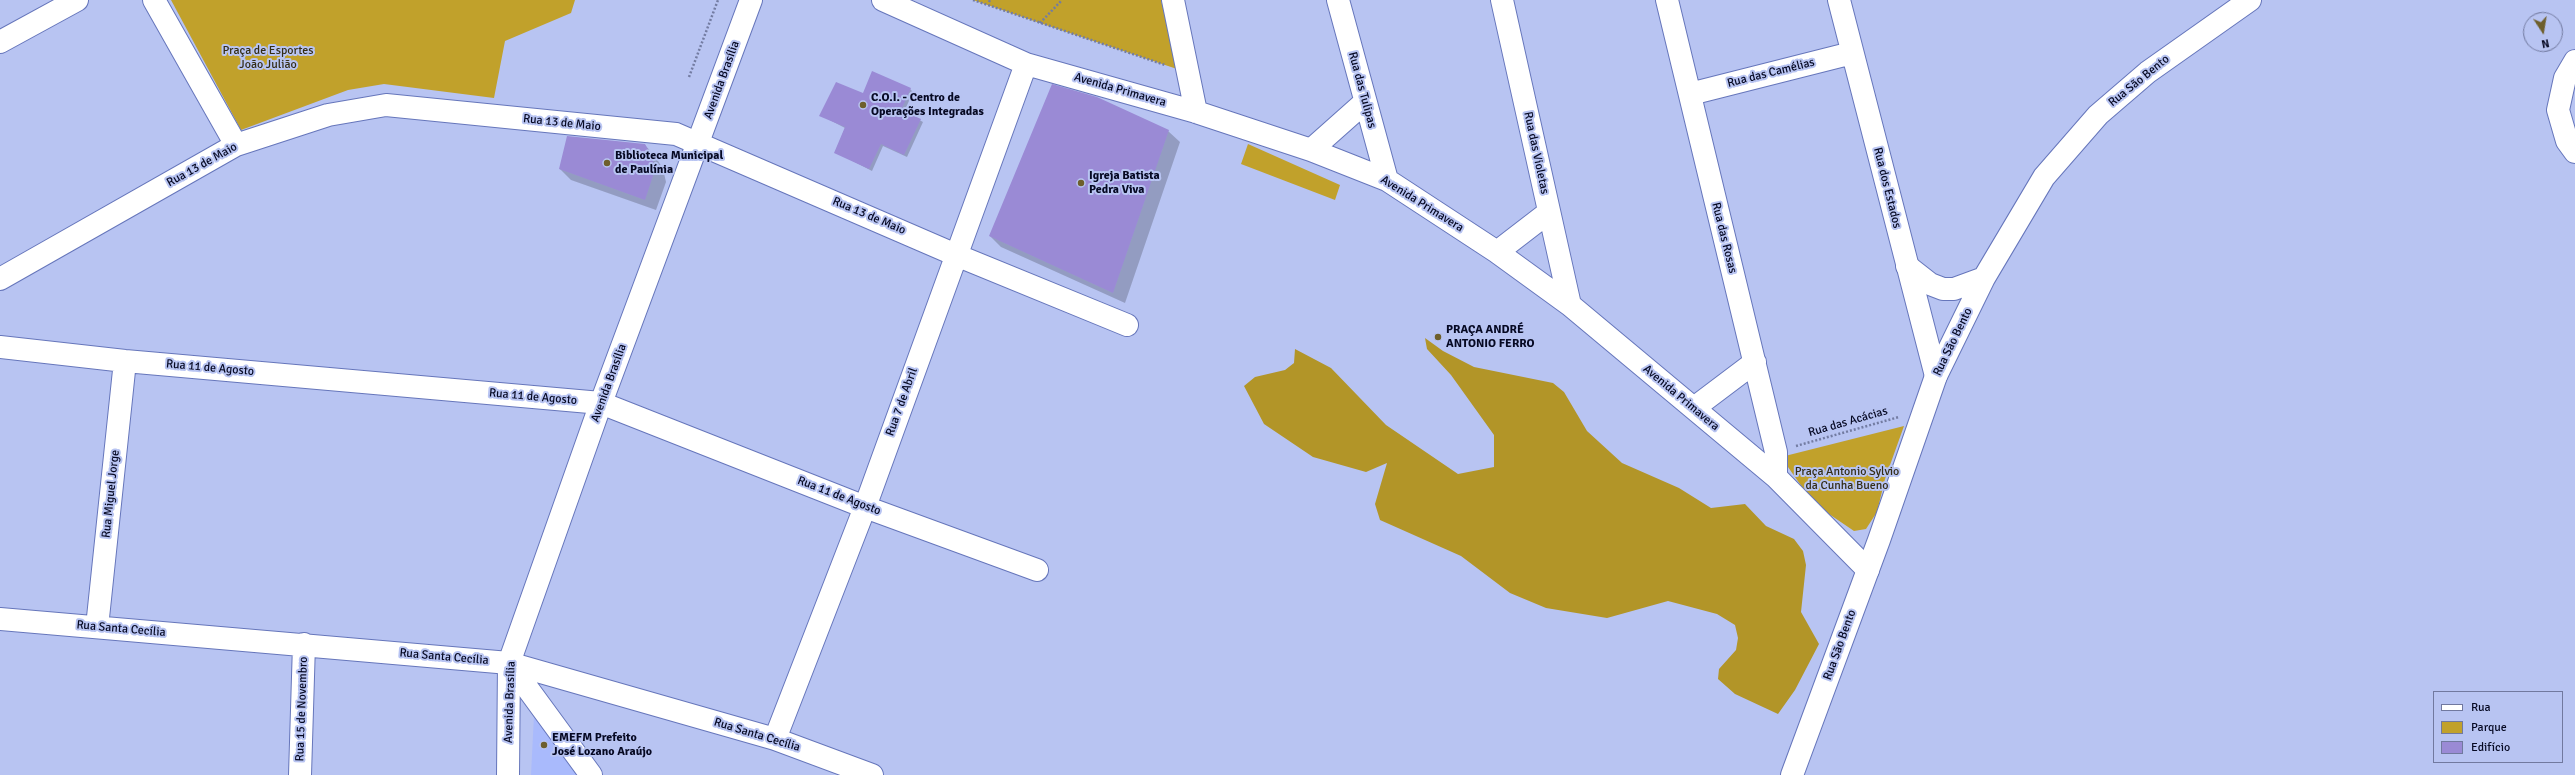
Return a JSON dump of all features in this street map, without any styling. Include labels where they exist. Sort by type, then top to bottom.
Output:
[{"type":"street","points":[[0,42],[77,0]]},
{"type":"street","points":[[154,0],[236,145]]},
{"type":"street","name":"Avenida Brasília","points":[[508,775],[509,663],[602,403],[751,0]]},
{"type":"street","name":"Avenida Primavera","points":[[882,0],[1026,64],[1196,112],[1311,150],[1387,180],[1497,252],[1570,305],[1776,477],[1868,570]]},
{"type":"street","points":[[1173,0],[1196,112]]},
{"type":"street","name":"Rua das Tulipas","points":[[1338,0],[1387,180]]},
{"type":"street","name":"Rua das Violetas","points":[[1502,0],[1570,305]]},
{"type":"street","name":"Rua das Rosas","points":[[1667,0],[1776,452],[1776,477]]},
{"type":"street","name":"Rua dos Estados","points":[[1839,0],[1936,376]]},
{"type":"street","name":"Rua São Bento","points":[[1792,775],[1868,570],[1936,376],[1984,278],[2044,177],[2098,115],[2148,72],[2250,0]]},
{"type":"street","name":"Rua das Camélias","points":[[1690,94],[1852,53]]},
{"type":"street","points":[[2575,61],[2565,78],[2558,110],[2567,141],[2575,152]]},
{"type":"street","name":"Rua 7 de Abril","points":[[775,739],[865,506],[1026,64]]},
{"type":"street","points":[[1311,150],[1365,102]]},
{"type":"street","name":"Rua 13 de Maio","points":[[0,279],[236,145],[328,115],[386,105],[676,134],[956,255],[1127,325]]},
{"type":"street","points":[[1497,252],[1549,212]]},
{"type":"street","points":[[1907,266],[1930,284],[1943,289],[1954,289],[1984,278]]},
{"type":"street","name":"Rua 11 de Agosto","points":[[0,347],[125,361],[602,403],[865,506],[1037,570]]},
{"type":"street","name":"Rua Miguel Jorge","points":[[97,627],[125,361]]},
{"type":"street","points":[[1694,408],[1755,362]]},
{"type":"street","name":"Rua Santa Cecília","points":[[0,619],[304,644],[509,663],[775,739],[872,775]]},
{"type":"street","name":"Rua 15 de Novembro","points":[[300,775],[304,644]]},
{"type":"street","points":[[509,663],[591,775]]},
{"type":"path","points":[[689,77],[718,0]]},
{"type":"path","points":[[973,0],[1170,67]]},
{"type":"path","points":[[1040,22],[1062,0]]},
{"type":"path","name":"Rua das Acácias","points":[[1776,452],[1925,410]]},
{"type":"shaded area","points":[[1425,338],[1443,351],[1474,367],[1553,383],[1564,392],[1587,431],[1622,463],[1679,488],[1711,508],[1745,504],[1766,526],[1794,539],[1803,551],[1806,565],[1801,612],[1819,644],[1795,690],[1778,714],[1735,694],[1718,679],[1719,669],[1736,650],[1738,638],[1735,625],[1717,614],[1668,601],[1607,618],[1546,608],[1510,593],[1461,556],[1380,520],[1375,504],[1387,463],[1366,472],[1313,457],[1264,424],[1244,386],[1255,377],[1285,370],[1294,363],[1295,349],[1331,368],[1386,425],[1458,474],[1494,467],[1494,435],[1451,375],[1427,349]]},
{"type":"shaded area","name":"EMEFM Prefeito José Lozano Araújo","points":[[534,715],[577,775],[531,775]]},
{"type":"green space","name":"Praça de Esportes João Julião","points":[[171,0],[575,0],[571,13],[505,41],[494,98],[384,84],[348,90],[241,130]]},
{"type":"green space","points":[[973,0],[1161,0],[1177,69],[1040,23]]},
{"type":"green space","points":[[1248,144],[1340,185],[1335,200],[1241,164]]},
{"type":"green space","name":"Praça Antonio Sylvio da Cunha Bueno","points":[[1904,426],[1885,479],[1877,512],[1866,529],[1854,531],[1829,514],[1802,487],[1788,467],[1785,456]]},
{"type":"building","points":[[872,71],[911,88],[901,110],[921,119],[904,155],[881,144],[869,169],[834,153],[845,127],[819,116],[836,82],[863,93]]},
{"type":"building","name":"Igreja Batista Pedra Viva","points":[[1052,84],[1097,97],[1169,130],[1113,293],[989,236]]},
{"type":"building","name":"Biblioteca Municipal de Paulínia","points":[[567,136],[645,144],[652,157],[655,170],[645,200],[559,169]]},
{"type":"place","name":"C.O.I. - Centro de Operações Integradas","points":[[863,105]]},
{"type":"place","name":"Biblioteca Municipal de Paulínia","points":[[607,163]]},
{"type":"place","name":"Igreja Batista Pedra Viva","points":[[1081,183]]},
{"type":"place","name":"PRAÇA ANDRÉ ANTONIO FERRO","points":[[1438,337]]},
{"type":"place","name":"EMEFM Prefeito José Lozano Araújo","points":[[544,745]]}]
